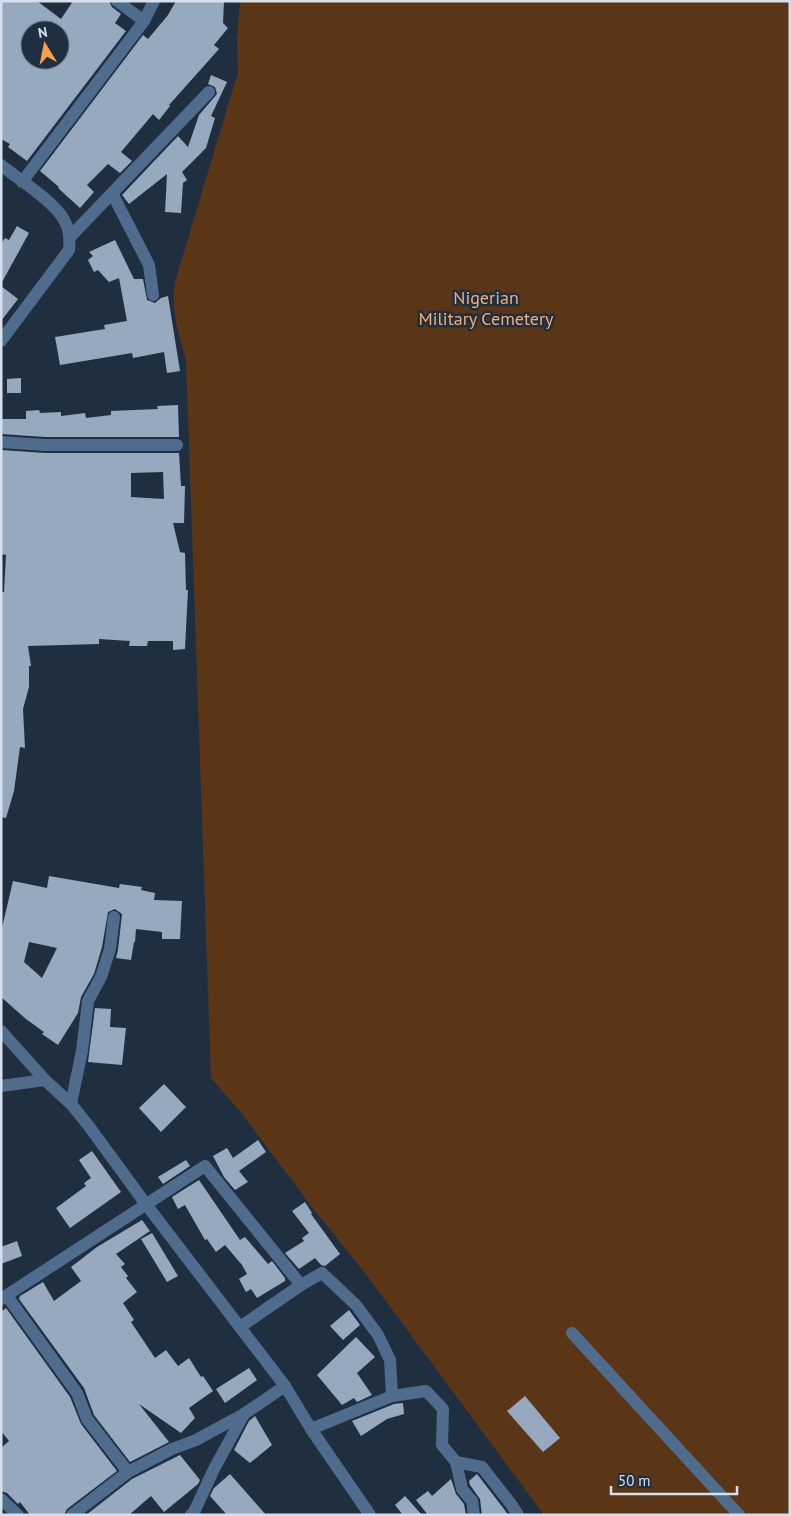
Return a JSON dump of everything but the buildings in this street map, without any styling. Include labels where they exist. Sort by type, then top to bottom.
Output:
[{"type":"street","points":[[117,1],[144,21]]},
{"type":"street","points":[[22,182],[144,21],[154,1]]},
{"type":"street","points":[[70,237],[209,92]]},
{"type":"street","points":[[1,165],[56,208],[65,220],[70,237],[69,250],[1,341]]},
{"type":"street","points":[[112,193],[149,265],[153,295]]},
{"type":"street","points":[[1,442],[177,444]]},
{"type":"street","points":[[71,1104],[82,1051],[88,1001],[101,977],[110,949],[114,917]]},
{"type":"street","points":[[1,1031],[45,1080],[71,1104],[145,1204],[285,1386],[370,1515]]},
{"type":"street","points":[[1,1086],[45,1080]]},
{"type":"street","points":[[128,1472],[88,1419],[77,1393],[4,1298],[205,1166],[301,1285]]},
{"type":"street","points":[[240,1327],[301,1285],[322,1273],[356,1305],[378,1334],[390,1360],[392,1396]]},
{"type":"street","points":[[572,1333],[739,1515]]},
{"type":"street","points":[[72,1515],[128,1472],[172,1449],[196,1440],[244,1414],[285,1386]]},
{"type":"street","points":[[311,1428],[392,1396],[426,1391],[443,1410],[442,1445],[456,1462],[462,1489],[472,1501],[474,1515]]},
{"type":"street","points":[[191,1515],[244,1414]]},
{"type":"street","points":[[456,1462],[482,1467],[518,1515]]},
{"type":"street","points":[[1,1499],[18,1515]]},
{"type":"green space","name":"Nigerian Military Cemetery","points":[[240,1],[790,1],[790,1515],[544,1515],[368,1277],[312,1207],[239,1110],[211,1078],[186,360],[176,322],[174,293],[175,282],[238,72],[237,39]]}]
